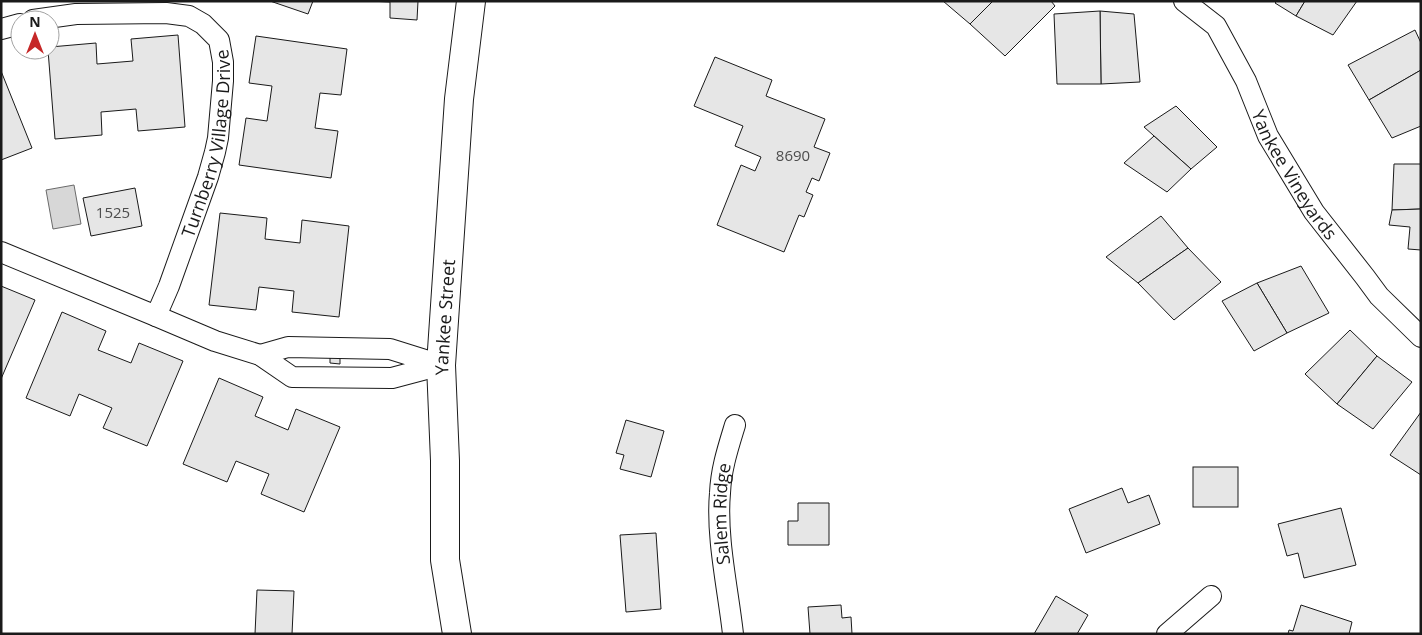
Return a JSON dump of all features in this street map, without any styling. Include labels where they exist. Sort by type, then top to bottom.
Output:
[{"type":"street","name":"Yankee Street","points":[[457,634],[445,560],[445,461],[441,365],[458,99],[471,1]]},
{"type":"street","name":"Yankee Vineyards","points":[[1184,1],[1216,26],[1246,81],[1268,136],[1314,212],[1379,296],[1421,337]]},
{"type":"street","name":"Turnberry Village Drive","points":[[60,16],[76,14],[166,13],[189,16],[203,24],[219,40],[223,62],[223,81],[217,145],[208,177],[156,316]]},
{"type":"street","points":[[1,252],[215,342],[260,355],[292,377],[392,378],[441,365]]},
{"type":"street","points":[[260,355],[288,347],[390,349],[441,365]]},
{"type":"street","name":"Salem Ridge","points":[[733,634],[719,516],[724,461],[735,425]]},
{"type":"street","points":[[1167,634],[1211,596]]},
{"type":"shaded area","points":[[74,185],[81,224],[53,229],[46,190]]},
{"type":"building","points":[[270,1],[313,1],[308,14]]},
{"type":"building","points":[[368,1],[418,1],[417,20],[390,18],[390,2]]},
{"type":"building","points":[[943,1],[993,1],[970,24]]},
{"type":"building","points":[[993,1],[1051,1],[1055,6],[1005,56],[970,24]]},
{"type":"building","points":[[1277,1],[1305,1],[1296,16],[1275,3]]},
{"type":"building","points":[[1305,1],[1357,1],[1333,35],[1296,16]]},
{"type":"building","points":[[1100,11],[1134,14],[1140,82],[1101,84]]},
{"type":"building","points":[[1100,11],[1101,84],[1057,84],[1054,14]]},
{"type":"building","points":[[1415,30],[1421,43],[1421,70],[1369,100],[1348,65]]},
{"type":"building","points":[[178,35],[185,127],[138,131],[136,109],[101,112],[102,135],[55,139],[49,60],[60,60],[60,46],[96,43],[97,64],[133,61],[131,39]]},
{"type":"building","points":[[256,36],[347,49],[341,95],[320,93],[315,128],[338,131],[331,178],[239,165],[246,118],[267,121],[272,86],[249,83]]},
{"type":"building","points":[[715,57],[772,80],[766,96],[825,119],[814,147],[830,153],[819,181],[812,178],[806,192],[813,195],[804,217],[799,215],[784,252],[717,225],[741,165],[755,171],[761,157],[735,146],[743,126],[694,106]]},
{"type":"building","points":[[1421,70],[1421,126],[1392,138],[1369,100]]},
{"type":"building","points":[[1,71],[32,148],[1,160]]},
{"type":"building","points":[[1176,106],[1217,147],[1191,169],[1144,127]]},
{"type":"building","points":[[1154,136],[1191,169],[1167,192],[1124,163]]},
{"type":"building","points":[[1394,164],[1421,164],[1421,209],[1392,210]]},
{"type":"building","points":[[135,188],[142,226],[91,236],[83,198]]},
{"type":"building","points":[[1421,209],[1421,250],[1408,249],[1410,227],[1389,225],[1392,210]]},
{"type":"building","points":[[220,213],[267,218],[265,239],[300,243],[302,220],[349,226],[339,317],[292,312],[294,291],[259,287],[256,310],[209,305]]},
{"type":"building","points":[[1161,216],[1188,248],[1138,283],[1106,257]]},
{"type":"building","points":[[1188,248],[1221,282],[1174,320],[1138,283]]},
{"type":"building","points":[[1301,266],[1329,313],[1287,333],[1257,283]]},
{"type":"building","points":[[1257,283],[1287,333],[1254,351],[1222,301]]},
{"type":"building","points":[[1,286],[35,300],[1,379]]},
{"type":"building","points":[[62,312],[106,331],[98,350],[131,363],[139,343],[183,361],[147,446],[103,428],[112,408],[79,394],[70,416],[26,398]]},
{"type":"building","points":[[1350,330],[1377,356],[1337,404],[1305,374]]},
{"type":"building","points":[[330,355],[340,355],[340,364],[330,363]]},
{"type":"building","points":[[1377,356],[1412,382],[1373,429],[1337,404]]},
{"type":"building","points":[[219,378],[263,397],[255,416],[288,430],[296,409],[340,427],[304,512],[261,494],[269,474],[236,461],[227,482],[183,464]]},
{"type":"building","points":[[1421,412],[1421,475],[1390,455]]},
{"type":"building","points":[[626,420],[664,431],[651,477],[620,469],[624,455],[616,453]]},
{"type":"building","points":[[1193,467],[1238,467],[1238,507],[1193,507]]},
{"type":"building","points":[[1122,488],[1128,503],[1149,495],[1160,524],[1086,553],[1069,509]]},
{"type":"building","points":[[798,503],[829,503],[829,545],[788,545],[788,521],[798,521]]},
{"type":"building","points":[[1341,508],[1356,565],[1304,578],[1298,553],[1287,556],[1278,524]]},
{"type":"building","points":[[656,533],[661,609],[626,612],[620,535]]},
{"type":"building","points":[[257,590],[294,591],[292,634],[255,634]]},
{"type":"building","points":[[1056,596],[1088,615],[1077,634],[1034,634]]},
{"type":"building","points":[[841,605],[842,618],[851,617],[852,634],[810,634],[808,607]]},
{"type":"building","points":[[1301,605],[1352,622],[1349,634],[1288,634],[1289,630],[1293,631]]}]
